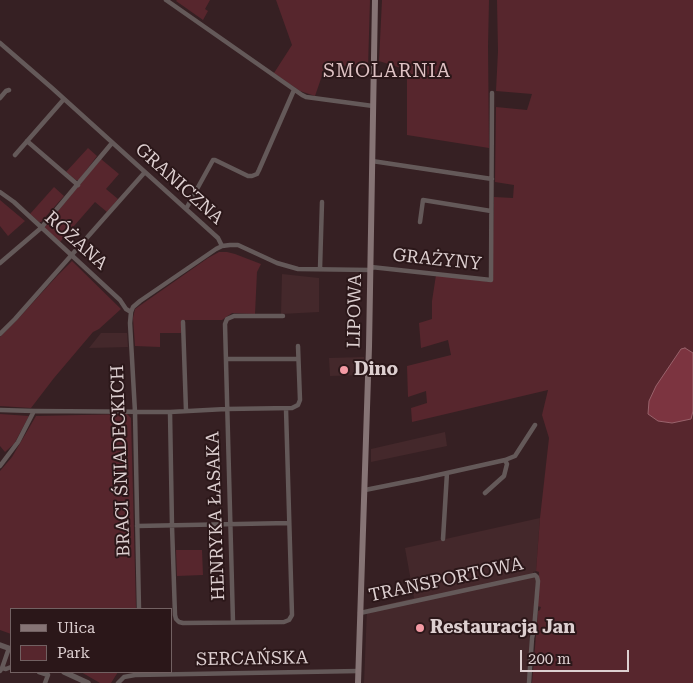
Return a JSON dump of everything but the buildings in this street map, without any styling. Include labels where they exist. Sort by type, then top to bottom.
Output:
[{"type":"main road","name":"LIPOWA","points":[[358,683],[371,268],[375,0]]},
{"type":"street","points":[[166,0],[306,97],[373,106]]},
{"type":"street","name":"GRANICZNA","points":[[0,43],[218,238],[222,246],[238,246],[277,263],[298,269],[371,268]]},
{"type":"street","points":[[0,98],[6,91],[10,90]]},
{"type":"street","points":[[186,209],[213,160],[248,176],[257,174],[294,90]]},
{"type":"street","name":"GRAŻYNY","points":[[371,268],[491,280],[492,93]]},
{"type":"street","points":[[15,155],[64,99]]},
{"type":"street","points":[[27,141],[78,185]]},
{"type":"street","points":[[0,263],[41,228],[112,144]]},
{"type":"street","points":[[372,161],[492,179]]},
{"type":"street","points":[[0,334],[145,172]]},
{"type":"street","name":"RÓŻANA","points":[[0,192],[14,202],[131,312]]},
{"type":"street","name":"GRAŻYNY","points":[[420,222],[423,200],[491,210]]},
{"type":"street","points":[[320,269],[322,202]]},
{"type":"street","points":[[131,312],[140,301],[222,246]]},
{"type":"street","name":"BRACI ŚNIADECKICH","points":[[131,312],[139,608]]},
{"type":"street","name":"HENRYKA ŁASAKA","points":[[233,622],[225,324],[228,318],[234,316],[283,316]]},
{"type":"street","points":[[184,322],[186,411]]},
{"type":"street","points":[[0,410],[34,412],[170,412],[292,408],[298,405],[300,400],[298,346]]},
{"type":"street","points":[[226,359],[298,359]]},
{"type":"street","points":[[170,412],[176,619],[183,624],[284,622],[290,619],[292,615],[286,409]]},
{"type":"street","points":[[0,466],[18,442],[34,412]]},
{"type":"street","points":[[365,490],[505,460],[515,456],[535,425]]},
{"type":"street","points":[[485,494],[504,476],[507,464],[505,460]]},
{"type":"street","points":[[443,539],[447,473]]},
{"type":"street","points":[[137,526],[289,523]]},
{"type":"street","name":"TRANSPORTOWA","points":[[360,613],[535,575],[538,581],[529,683]]},
{"type":"street","points":[[0,645],[10,648],[1,669]]},
{"type":"street","name":"SERCAŃSKA","points":[[172,673],[359,670]]},
{"type":"street","points":[[42,673],[48,675],[45,683]]},
{"type":"street","points":[[66,673],[88,683]]},
{"type":"street","name":"SERCAŃSKA","points":[[118,683],[124,677],[135,673]]},
{"type":"shaded area","points":[[282,274],[319,278],[319,312],[281,314]]},
{"type":"shaded area","points":[[101,333],[127,333],[128,347],[89,348]]},
{"type":"shaded area","points":[[685,348],[693,353],[693,411],[691,419],[672,423],[658,421],[648,414],[649,401],[656,386],[681,349]]},
{"type":"shaded area","points":[[364,357],[363,375],[330,376],[329,358]]},
{"type":"shaded area","points":[[445,432],[447,446],[371,462],[371,449]]},
{"type":"shaded area","points":[[540,518],[536,571],[533,572],[536,579],[533,622],[530,622],[528,683],[364,683],[367,609],[414,598],[405,548]]},
{"type":"green space","points":[[177,0],[210,0],[205,9],[208,11],[203,20]]},
{"type":"green space","points":[[276,0],[370,0],[368,68],[326,64],[315,96],[300,91],[274,73],[292,45]]},
{"type":"green space","points":[[382,0],[489,0],[489,148],[407,135],[407,70],[379,61]]},
{"type":"green space","points":[[497,0],[693,0],[693,683],[532,683],[538,611],[541,607],[537,606],[539,572],[536,571],[549,438],[542,415],[548,390],[412,422],[411,408],[427,403],[426,391],[408,397],[407,366],[451,355],[448,340],[421,348],[419,323],[432,319],[432,301],[436,275],[492,282],[494,197],[513,198],[514,185],[495,182],[496,107],[527,110],[532,94],[496,91],[498,51]]},
{"type":"green space","points":[[88,148],[97,156],[79,180],[76,180],[66,172]]},
{"type":"green space","points":[[101,159],[119,174],[106,189],[118,199],[107,212],[95,202],[60,242],[44,228]]},
{"type":"green space","points":[[54,187],[64,196],[39,222],[30,214]]},
{"type":"green space","points":[[0,200],[25,221],[8,236],[0,226]]},
{"type":"green space","points":[[219,252],[235,254],[261,264],[257,272],[255,314],[232,313],[222,320],[181,320],[181,333],[160,333],[160,347],[135,346],[133,318],[135,309]]},
{"type":"green space","points":[[72,261],[121,309],[93,332],[31,408],[0,406],[0,337]]},
{"type":"green space","points":[[0,414],[29,416],[14,444],[5,452],[0,446]]},
{"type":"green space","points":[[127,414],[131,418],[136,608],[10,608],[10,634],[0,630],[0,471],[12,457],[36,416]]},
{"type":"green space","points":[[176,550],[202,550],[203,575],[177,576]]},
{"type":"green space","points":[[83,673],[117,673],[111,683],[100,683]]},
{"type":"place","name":"Dino","points":[[344,370]]},
{"type":"place","name":"Restauracja Jan","points":[[420,628]]},
{"type":"district","name":"SMOLARNIA","points":[[387,71]]}]
